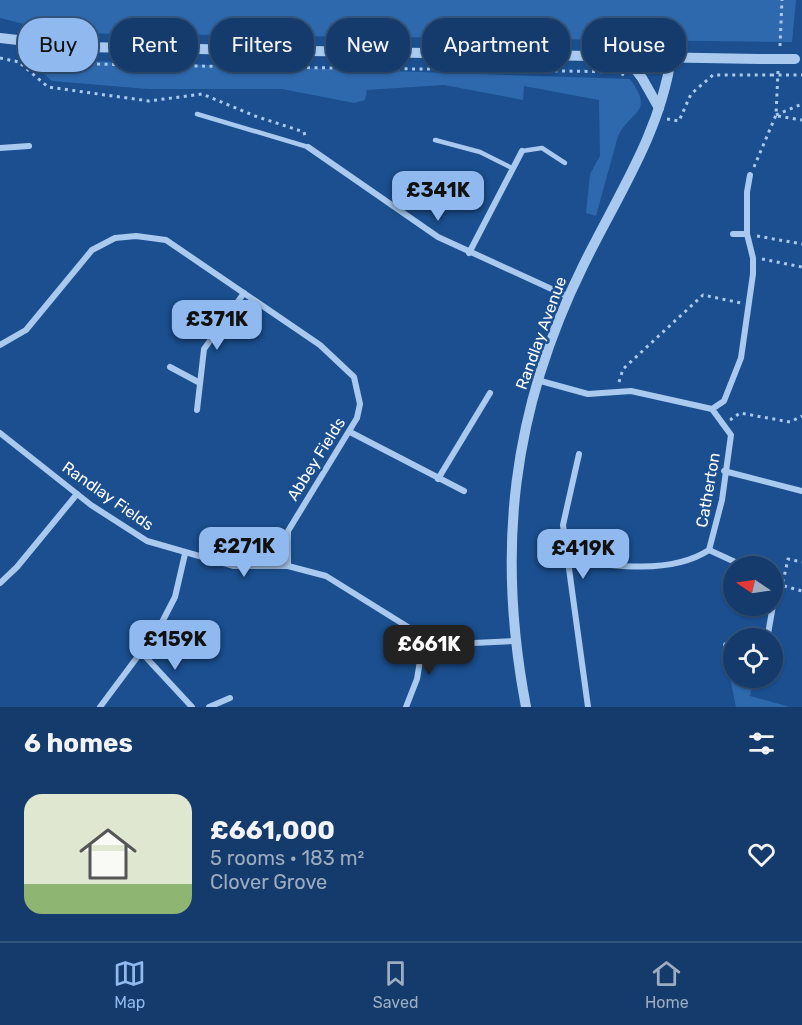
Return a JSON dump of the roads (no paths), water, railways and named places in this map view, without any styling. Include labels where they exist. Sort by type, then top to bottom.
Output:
[{"type":"street","points":[[0,38],[79,47],[582,56]]},
{"type":"street","points":[[686,58],[799,59]]},
{"type":"street","points":[[637,72],[657,112]]},
{"type":"street","name":"Randlay Avenue","points":[[526,707],[515,640],[511,560],[512,506],[536,380],[569,297],[645,146],[667,72]]},
{"type":"street","points":[[0,148],[29,146]]},
{"type":"street","points":[[308,147],[438,237],[569,297]]},
{"type":"street","points":[[469,252],[522,151]]},
{"type":"street","points":[[536,380],[588,394],[630,391],[712,409],[724,400],[741,358],[748,304],[753,258],[747,234],[747,192],[750,175]]},
{"type":"street","points":[[733,234],[747,234]]},
{"type":"street","name":"Abbey Fields","points":[[0,345],[26,330],[92,250],[115,238],[136,236],[166,240],[320,345],[354,377],[360,404],[350,432],[313,487],[288,531],[288,566]]},
{"type":"street","points":[[197,410],[204,349],[244,293]]},
{"type":"street","points":[[170,367],[200,383]]},
{"type":"street","points":[[438,479],[490,393]]},
{"type":"street","name":"Catherton","points":[[568,560],[626,568],[695,559],[709,550],[722,500],[724,471],[731,435],[712,409]]},
{"type":"street","points":[[350,432],[464,491]]},
{"type":"street","name":"Randlay Fields","points":[[0,433],[77,494],[147,541],[185,554],[234,566],[288,566],[326,576],[424,637],[453,644],[515,640]]},
{"type":"street","points":[[579,454],[563,525],[588,707]]},
{"type":"street","points":[[724,471],[802,491]]},
{"type":"street","points":[[0,583],[18,567],[77,494]]},
{"type":"street","points":[[709,550],[723,556]]},
{"type":"street","points":[[100,707],[159,628],[174,597],[185,554]]},
{"type":"street","points":[[406,707],[417,679],[424,637]]},
{"type":"street","points":[[141,652],[192,707]]},
{"type":"street","points":[[209,707],[230,698]]},
{"type":"lane","points":[[197,114],[308,147]]},
{"type":"lane","points":[[435,140],[480,152],[512,168]]},
{"type":"lane","points":[[522,151],[542,148],[565,163]]}]
